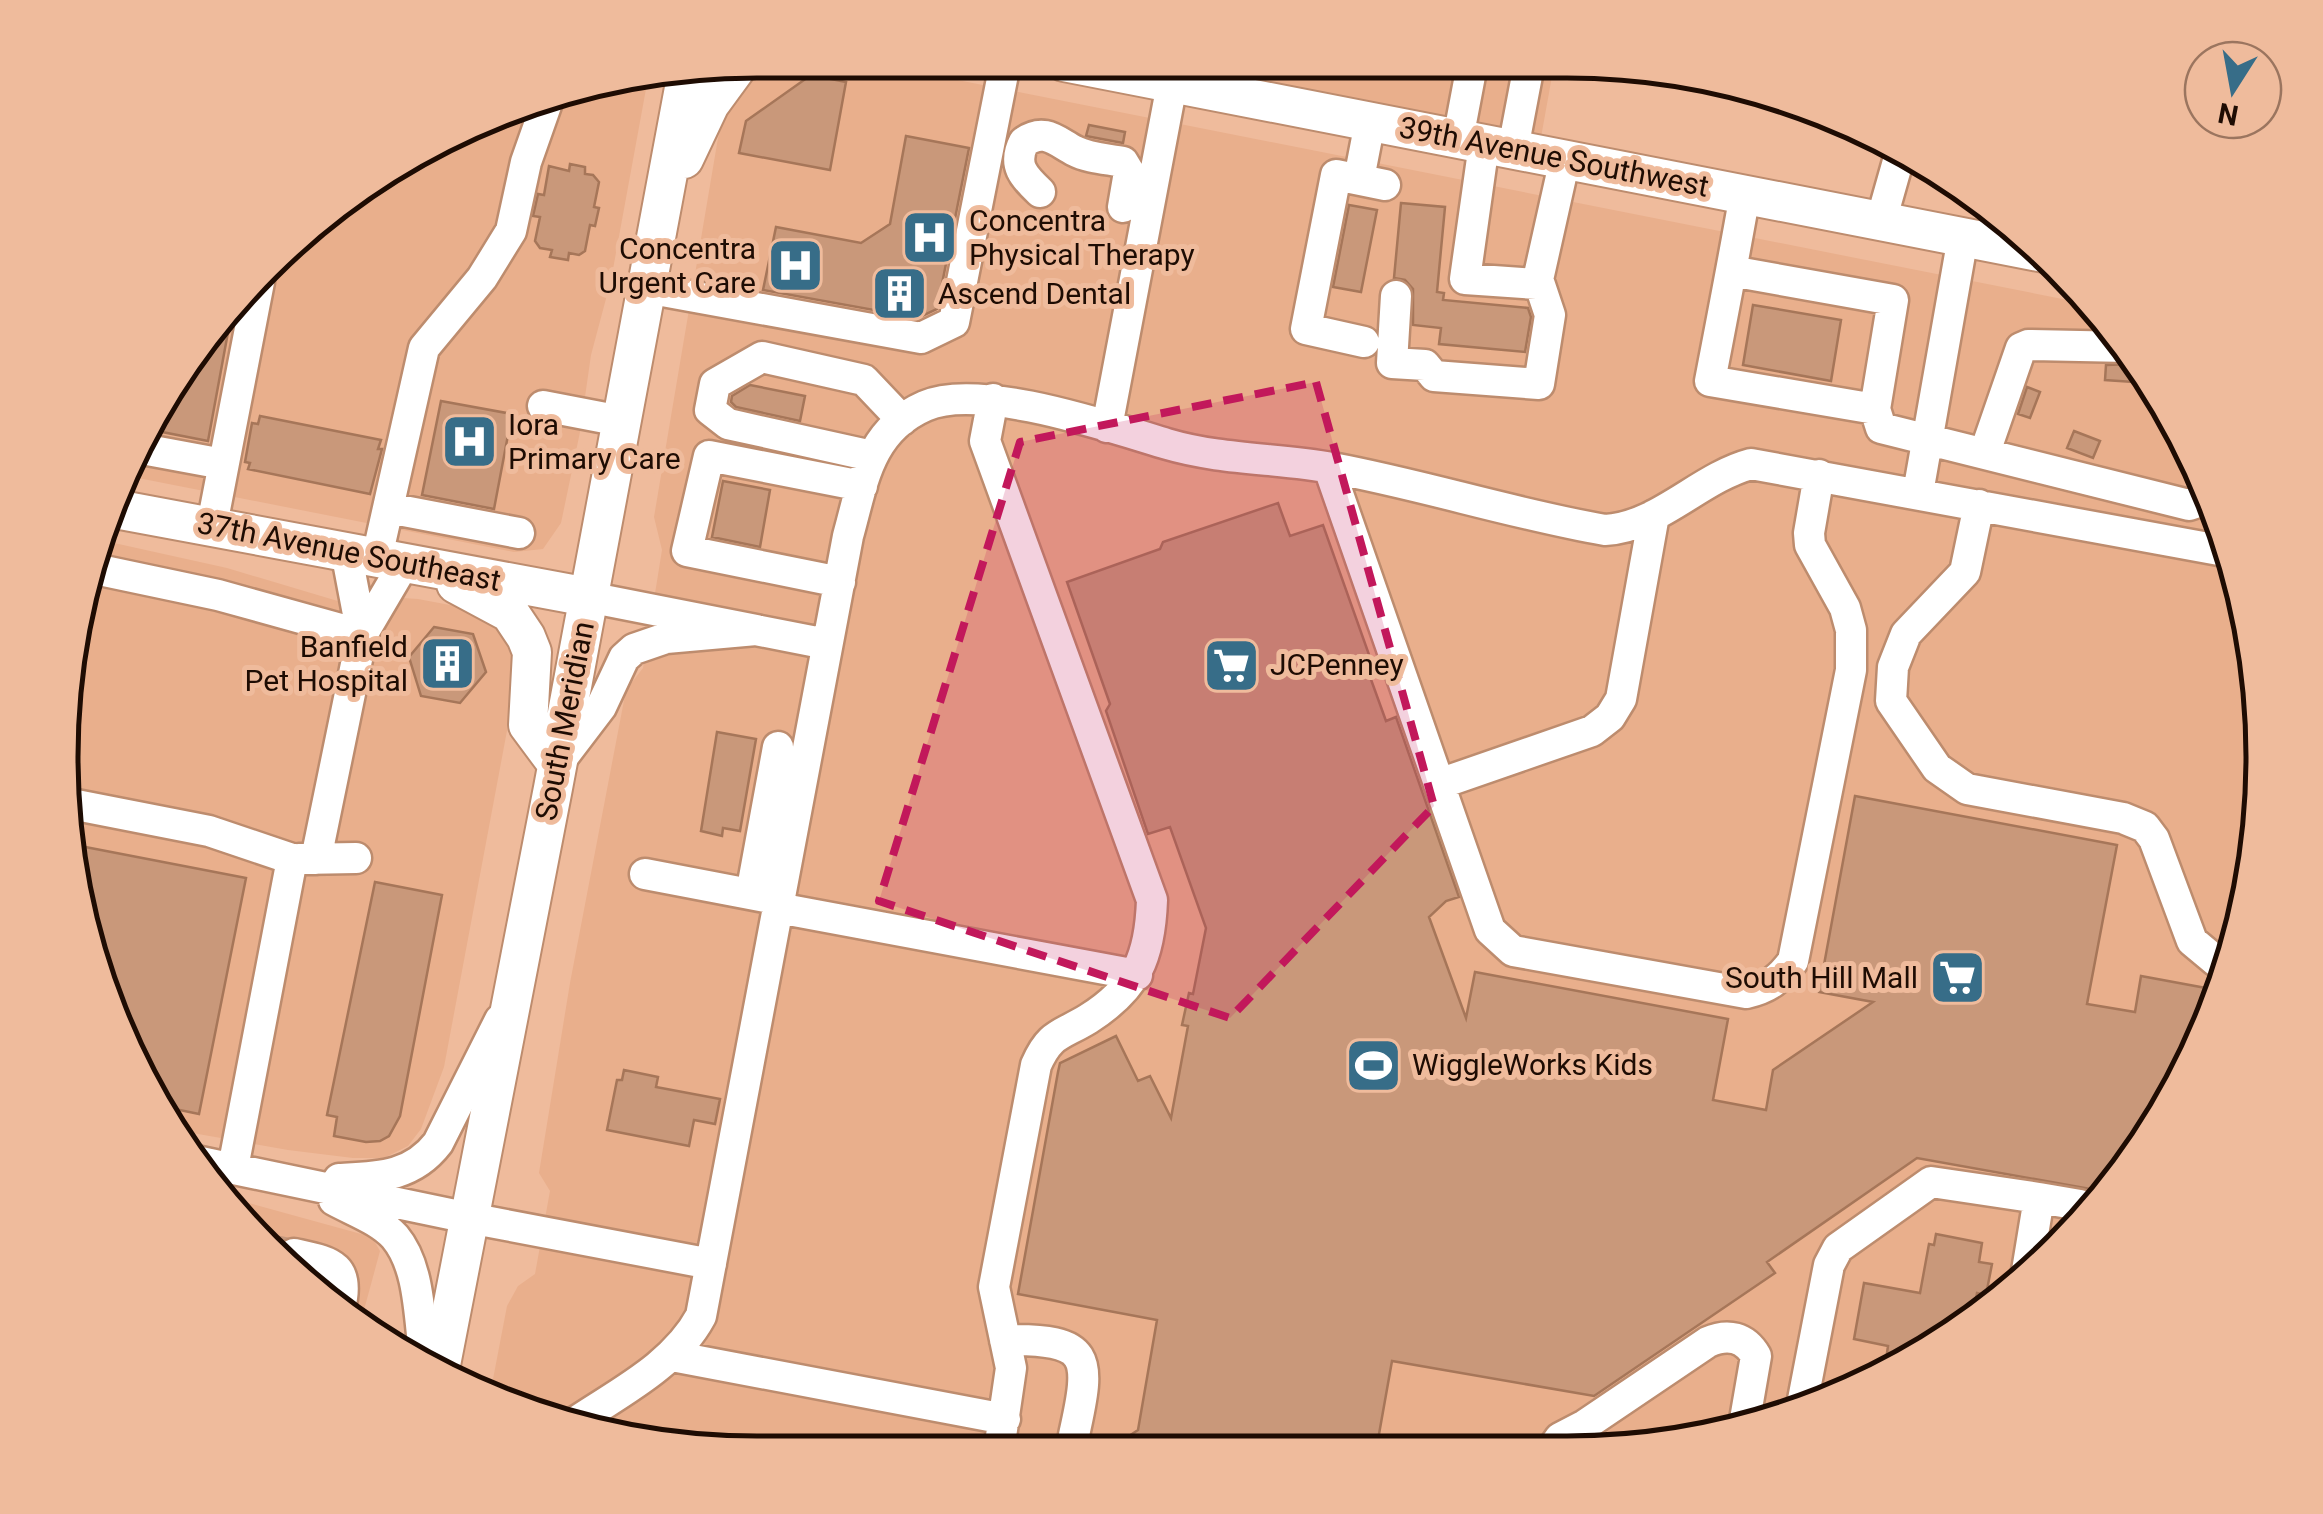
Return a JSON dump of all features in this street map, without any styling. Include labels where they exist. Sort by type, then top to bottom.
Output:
[{"type":"main road","name":"39th Avenue Southwest","points":[[1194,78],[1370,122],[2015,247]]},
{"type":"main road","points":[[662,206],[710,104],[729,79]]},
{"type":"main road","name":"South Meridian","points":[[442,1359],[685,81]]},
{"type":"main road","name":"37th Avenue Southeast","points":[[124,510],[588,598]]},
{"type":"main road","points":[[387,559],[500,606],[518,623],[532,652],[528,724],[557,764]]},
{"type":"street","points":[[646,288],[921,338],[954,322],[1002,78]]},
{"type":"street","points":[[1108,427],[1173,78]]},
{"type":"street","points":[[1474,78],[1485,144],[1465,279],[1537,284],[1564,159]]},
{"type":"street","points":[[1485,144],[1522,78]]},
{"type":"street","points":[[233,1168],[304,859],[362,634],[387,559],[388,508],[424,348],[482,278],[511,231],[526,162],[543,113]]},
{"type":"street","points":[[1364,342],[1306,329],[1336,175],[1372,182],[1370,122]]},
{"type":"street","points":[[1040,192],[1022,175],[1019,159],[1024,142],[1040,136],[1059,138],[1076,152],[1123,162],[1129,172],[1123,207]]},
{"type":"street","points":[[1880,221],[1897,164]]},
{"type":"street","points":[[1745,194],[1710,381],[1874,410]]},
{"type":"street","points":[[1918,493],[1963,237]]},
{"type":"street","points":[[1731,270],[1894,300],[1874,410],[1881,428],[2189,505],[2196,503]]},
{"type":"street","points":[[1396,296],[1392,363],[1424,365],[1434,376],[1539,384],[1550,315],[1538,279]]},
{"type":"street","points":[[212,525],[255,300]]},
{"type":"street","points":[[1985,452],[2021,348],[2028,344],[2107,346]]},
{"type":"street","points":[[872,456],[728,424],[710,410],[715,384],[762,357],[864,380],[902,420]]},
{"type":"street","points":[[587,1414],[672,1356],[701,1316],[769,901],[848,536],[872,456],[888,431],[925,406],[953,397],[993,399],[1197,450],[1330,468],[1605,530],[1626,529],[1726,471],[1751,464],[2212,549]]},
{"type":"street","points":[[993,399],[985,442],[1152,900],[1150,935],[1137,975],[1108,1006],[1045,1044],[1036,1065],[994,1287],[1011,1368],[1001,1436]]},
{"type":"street","points":[[543,406],[621,421]]},
{"type":"street","points":[[151,450],[224,464]]},
{"type":"street","points":[[840,582],[688,552],[709,456],[862,486]]},
{"type":"street","points":[[1330,468],[1490,930],[1513,951],[1734,993],[1762,989],[1780,979],[1794,962],[1850,670],[1850,630],[1845,608],[1810,545],[1820,474]]},
{"type":"street","points":[[1979,504],[1965,572],[1906,634],[1893,667],[1890,701],[1937,768],[1967,789],[2123,818],[2145,827],[2154,839],[2192,941],[2214,960]]},
{"type":"street","points":[[388,508],[519,533]]},
{"type":"street","points":[[1439,784],[1592,731],[1610,717],[1621,700],[1654,515]]},
{"type":"street","points":[[362,634],[387,559]]},
{"type":"street","points":[[104,571],[218,595],[362,634]]},
{"type":"street","points":[[588,598],[827,644]]},
{"type":"street","points":[[557,764],[601,708],[624,658],[634,649],[666,638],[756,630]]},
{"type":"street","points":[[769,901],[778,748]]},
{"type":"street","points":[[79,806],[209,832],[304,859],[356,858]]},
{"type":"street","points":[[646,874],[1137,975]]},
{"type":"street","points":[[296,1181],[390,1176],[407,1170],[429,1154],[438,1144],[512,997]]},
{"type":"street","points":[[213,1164],[711,1264]]},
{"type":"street","points":[[296,1181],[378,1223],[396,1238],[414,1282],[422,1348]]},
{"type":"street","points":[[1804,1393],[1829,1265],[1838,1248],[1931,1182],[2078,1204]]},
{"type":"street","points":[[2030,1253],[2038,1198]]},
{"type":"street","points":[[295,1254],[325,1260],[336,1268],[344,1284],[342,1295]]},
{"type":"street","points":[[1564,1436],[1708,1342],[1727,1336],[1750,1345],[1756,1356],[1746,1412]]},
{"type":"street","points":[[1005,1340],[1050,1339],[1068,1346],[1082,1362],[1083,1393],[1074,1435]]},
{"type":"street","points":[[672,1356],[1004,1419]]},
{"type":"highlighted area","points":[[1316,382],[1434,806],[1230,1018],[879,901],[1020,442]]},
{"type":"shaded area","points":[[751,78],[948,78],[2068,300],[2131,379],[2194,497],[2232,624],[2240,668],[2246,757],[2240,846],[2209,975],[2175,1058],[2131,1135],[2105,1171],[2014,1268],[1944,1322],[1906,1345],[1826,1385],[1784,1400],[1655,1431],[1566,1436],[713,1435],[668,1431],[581,1413],[492,1383],[507,1306],[518,1286],[535,1274],[550,1191],[539,1173],[570,983],[626,690],[643,668],[662,550],[654,517],[718,138],[726,111]]},
{"type":"shaded area","points":[[1145,78],[1552,78],[1538,154]]},
{"type":"shaded area","points":[[646,87],[561,523],[543,549],[514,552],[138,478],[169,417],[218,343],[277,277],[343,218],[417,169],[497,129],[581,101]]},
{"type":"shaded area","points":[[113,543],[227,568],[341,602],[372,596],[418,599],[471,609],[497,630],[518,672],[444,1067],[421,1129],[408,1146],[384,1158],[288,1150],[191,1133],[129,1017],[101,933],[83,846],[79,713],[91,624]]},
{"type":"shaded area","points":[[243,1202],[372,1237],[380,1251],[364,1311],[309,1268]]},
{"type":"building","points":[[807,78],[846,82],[830,170],[739,153],[746,121]]},
{"type":"building","points":[[1089,125],[1125,132],[1123,143],[1086,136]]},
{"type":"building","points":[[906,136],[969,148],[937,309],[918,318],[763,290],[776,227],[861,243],[890,224]]},
{"type":"building","points":[[570,164],[585,167],[585,174],[593,175],[599,182],[594,207],[599,208],[595,226],[590,225],[585,251],[579,255],[569,253],[568,260],[550,257],[552,250],[540,248],[535,241],[540,217],[533,216],[538,194],[544,195],[549,166],[569,171]]},
{"type":"building","points":[[1401,203],[1445,207],[1437,292],[1444,293],[1443,300],[1528,308],[1531,317],[1525,352],[1439,344],[1441,328],[1413,325],[1413,289],[1405,280],[1394,278]]},
{"type":"building","points":[[1349,205],[1377,210],[1361,292],[1333,287]]},
{"type":"building","points":[[1753,305],[1841,320],[1831,381],[1743,365]]},
{"type":"building","points":[[228,330],[208,441],[161,432],[192,379]]},
{"type":"building","points":[[2121,364],[2133,382],[2105,380],[2106,365]]},
{"type":"building","points":[[750,385],[805,396],[800,421],[736,407],[732,396]]},
{"type":"building","points":[[2027,387],[2040,392],[2030,418],[2018,414]]},
{"type":"building","points":[[441,401],[512,414],[494,509],[422,495]]},
{"type":"building","points":[[260,416],[381,440],[370,494],[248,469],[250,463],[245,462],[252,423],[258,424]]},
{"type":"building","points":[[2074,431],[2100,441],[2093,458],[2067,448]]},
{"type":"building","points":[[723,481],[770,490],[760,547],[712,537]]},
{"type":"building","name":"South Hill Mall","points":[[1278,503],[1290,536],[1323,525],[1373,666],[1369,674],[1386,721],[1396,717],[1459,897],[1446,901],[1429,917],[1466,1018],[1475,972],[1728,1019],[1713,1100],[1766,1110],[1773,1070],[1873,1002],[1819,992],[1855,796],[2117,845],[2087,1004],[2135,1012],[2141,976],[2204,988],[2175,1058],[2131,1135],[2090,1189],[1917,1158],[1767,1262],[1775,1273],[1594,1396],[1392,1361],[1379,1436],[1129,1436],[1138,1430],[1157,1320],[1018,1294],[1060,1063],[1116,1036],[1138,1081],[1150,1076],[1171,1118],[1188,1026],[1182,1025],[1189,993],[1193,994],[1206,928],[1170,827],[1148,834],[1106,711],[1110,704],[1067,582],[1160,549],[1163,542]]},
{"type":"building","name":"Banfield Pet Hospital","points":[[434,627],[473,634],[486,672],[460,703],[421,696],[409,657]]},
{"type":"building","points":[[717,732],[756,739],[740,831],[723,828],[722,836],[701,831]]},
{"type":"building","points":[[83,847],[246,878],[199,1114],[176,1109],[129,1017],[101,933]]},
{"type":"building","points":[[375,882],[442,895],[400,1116],[389,1136],[366,1142],[334,1136],[337,1117],[327,1115]]},
{"type":"building","points":[[624,1070],[658,1077],[656,1087],[720,1099],[715,1124],[694,1120],[689,1146],[607,1130],[617,1080],[622,1080]]},
{"type":"building","points":[[1936,1234],[1982,1243],[1979,1262],[1992,1264],[1987,1290],[1977,1293],[1976,1299],[1944,1322],[1887,1355],[1888,1346],[1854,1339],[1864,1283],[1920,1293],[1929,1244],[1934,1245]]},
{"type":"place","name":"Concentra Physical Therapy","points":[[930,238]]},
{"type":"place","name":"Concentra Urgent Care","points":[[795,266]]},
{"type":"place","name":"Ascend Dental","points":[[899,294]]},
{"type":"place","name":"Iora Primary Care","points":[[469,442]]},
{"type":"place","name":"Banfield Pet Hospital","points":[[447,664]]},
{"type":"place","name":"JCPenney","points":[[1231,665]]},
{"type":"place","name":"South Hill Mall","points":[[1957,978]]},
{"type":"place","name":"WiggleWorks Kids","points":[[1373,1065]]}]
